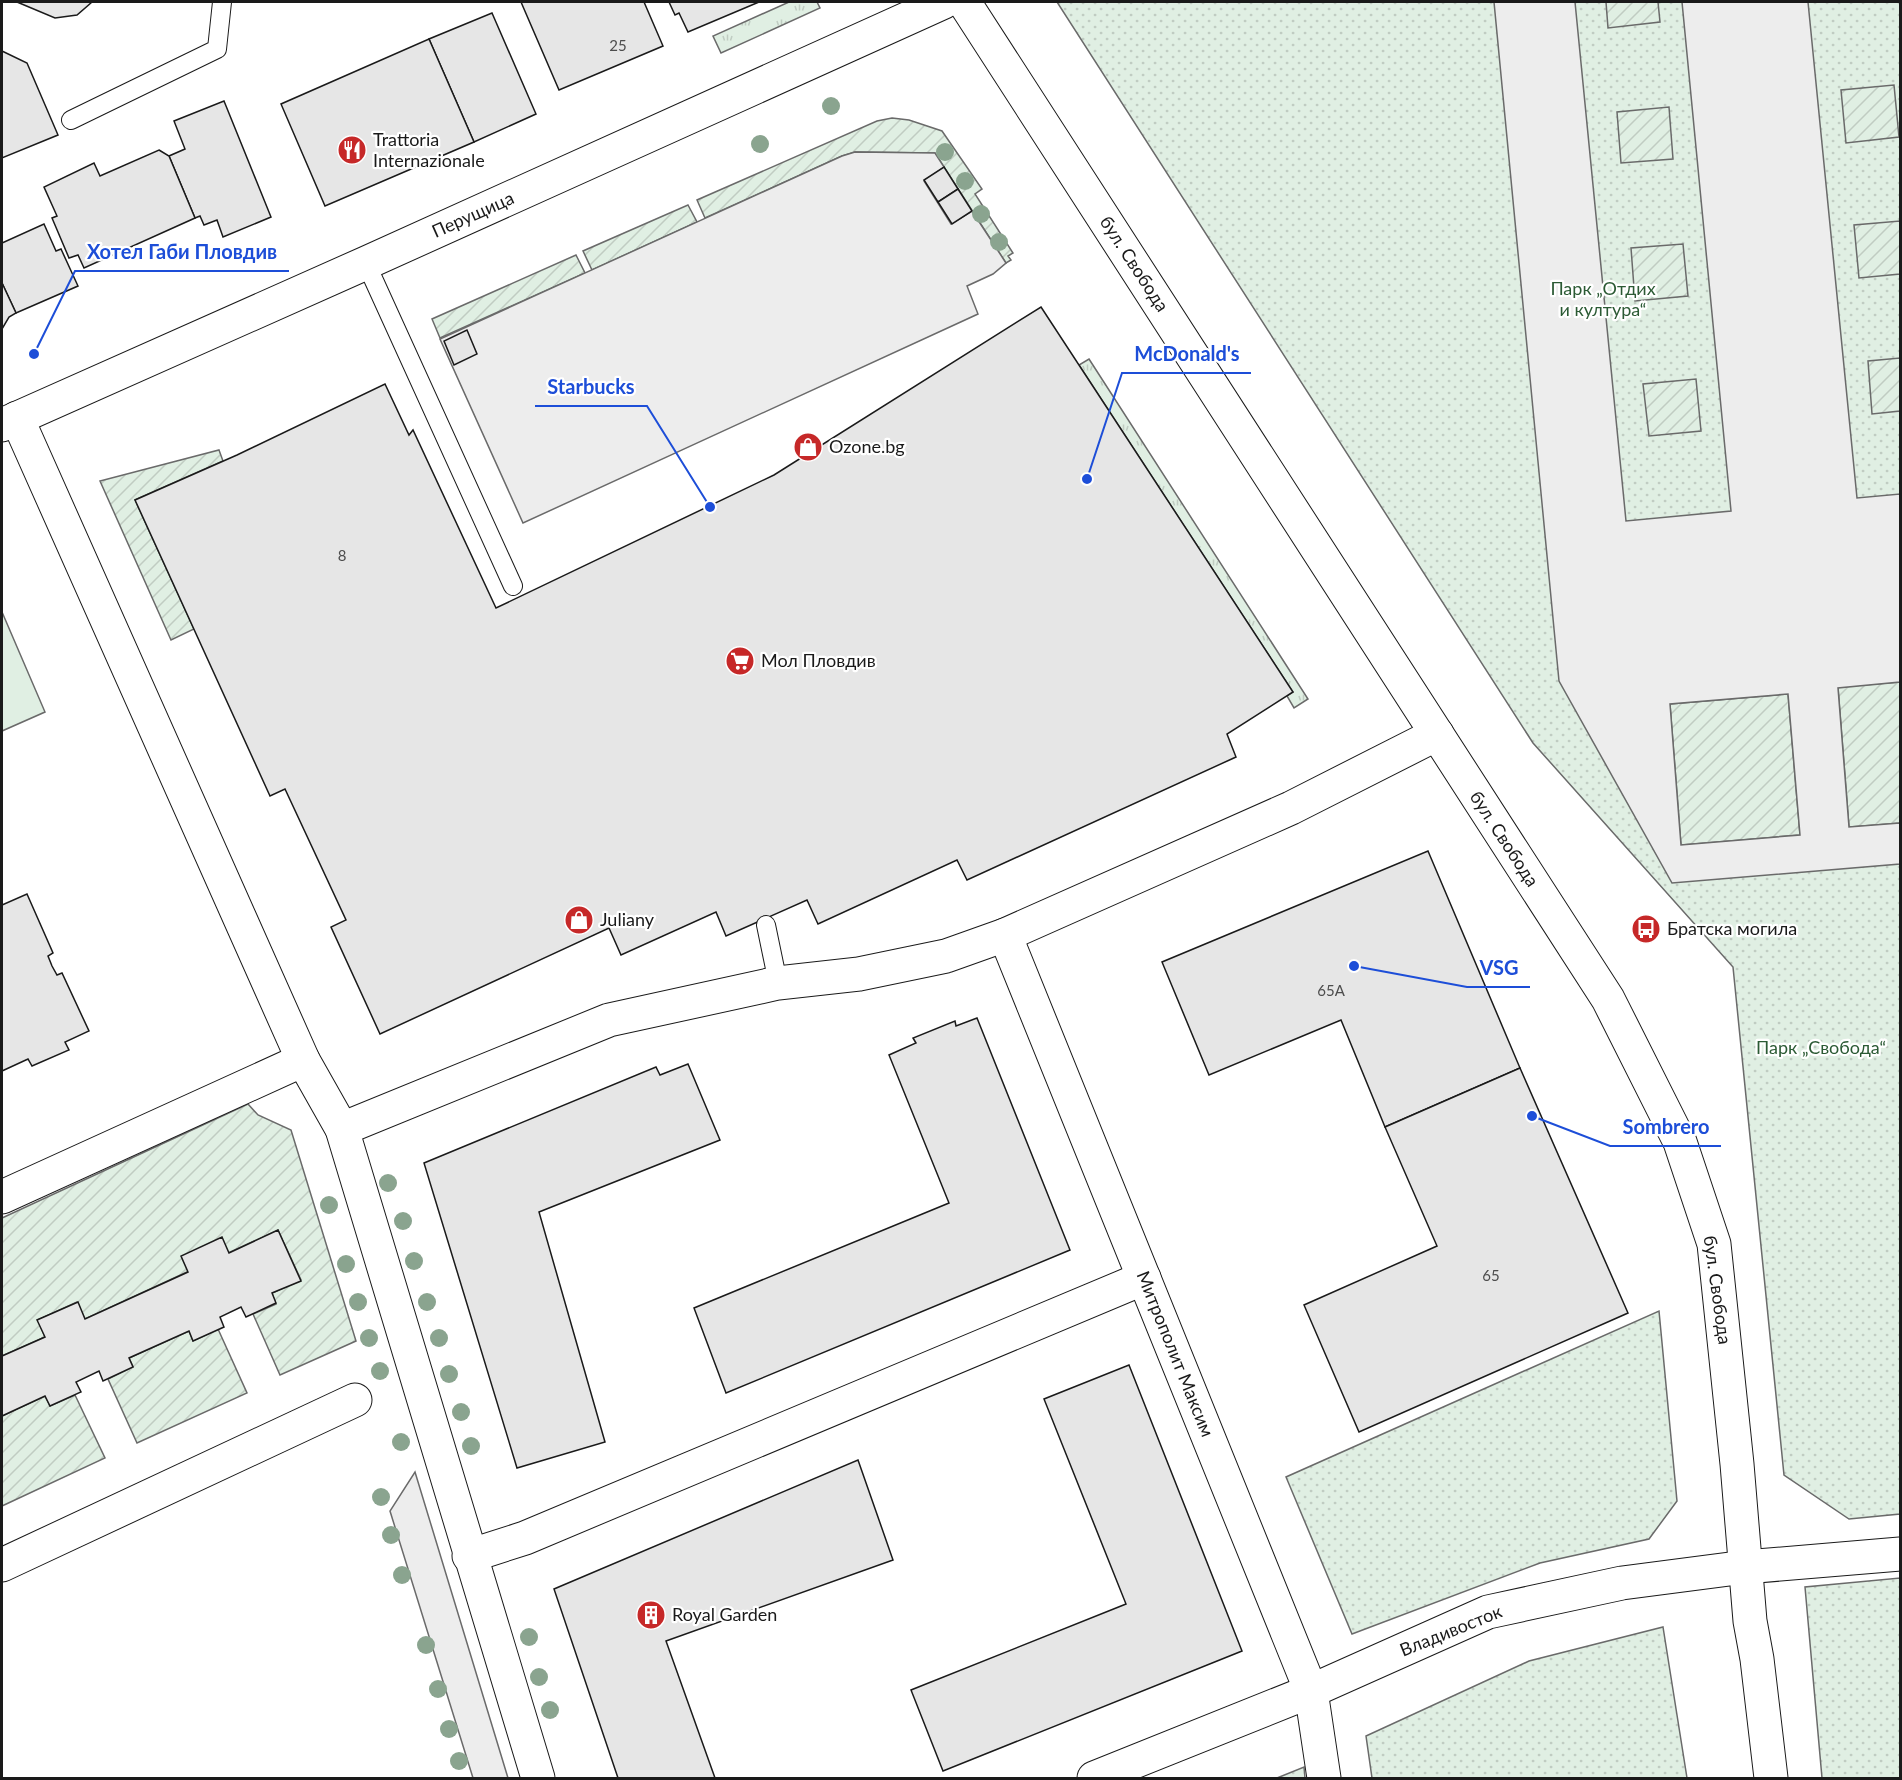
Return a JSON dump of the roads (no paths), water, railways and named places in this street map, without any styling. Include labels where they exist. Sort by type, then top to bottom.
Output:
[{"type":"street","name":"Перущица","points":[[9,421],[366,263],[944,2]]},
{"type":"street","name":"бул. Свобода","points":[[964,2],[1608,999],[1680,1142],[1714,1244],[1737,1464],[1750,1620],[1757,1659],[1771,1779]]},
{"type":"street","points":[[9,421],[303,1060],[342,1129],[538,1779]]},
{"type":"street","points":[[342,1129],[609,1020],[778,983],[860,974],[946,956],[1005,935],[1291,808],[1437,734]]},
{"type":"street","name":"Митрополит Максим","points":[[1005,935],[1311,1691],[1324,1779]]},
{"type":"street","points":[[2,1197],[303,1060]]},
{"type":"street","points":[[470,1556],[525,1538],[1144,1278]]},
{"type":"street","points":[[2,1565],[356,1400]]},
{"type":"street","name":"Владивосток","points":[[1094,1779],[1311,1691],[1488,1612],[1622,1583],[1745,1567],[1900,1554]]},
{"type":"lane","points":[[70,120],[217,49],[222,2]]},
{"type":"lane","points":[[366,263],[513,586]]},
{"type":"lane","points":[[766,925],[778,983]]},
{"type":"place","name":"Trattoria Internazionale","points":[[352,150]]},
{"type":"place","name":"Хотел Габи Пловдив","points":[[34,354]]},
{"type":"place","name":"Ozone.bg","points":[[808,447]]},
{"type":"place","name":"McDonald's","points":[[1087,479]]},
{"type":"place","name":"Starbucks","points":[[710,507]]},
{"type":"place","name":"Мол Пловдив","points":[[740,661]]},
{"type":"place","name":"Juliany","points":[[579,920]]},
{"type":"place","name":"Братска могила","points":[[1646,929]]},
{"type":"place","name":"VSG","points":[[1354,966]]},
{"type":"place","name":"Sombrero","points":[[1532,1116]]},
{"type":"place","name":"Royal Garden","points":[[651,1615]]},
{"type":"park label","name":"Парк „Отдих и култура“","points":[[1603,299]]},
{"type":"park label","name":"Парк „Свобода“","points":[[1821,1048]]}]
